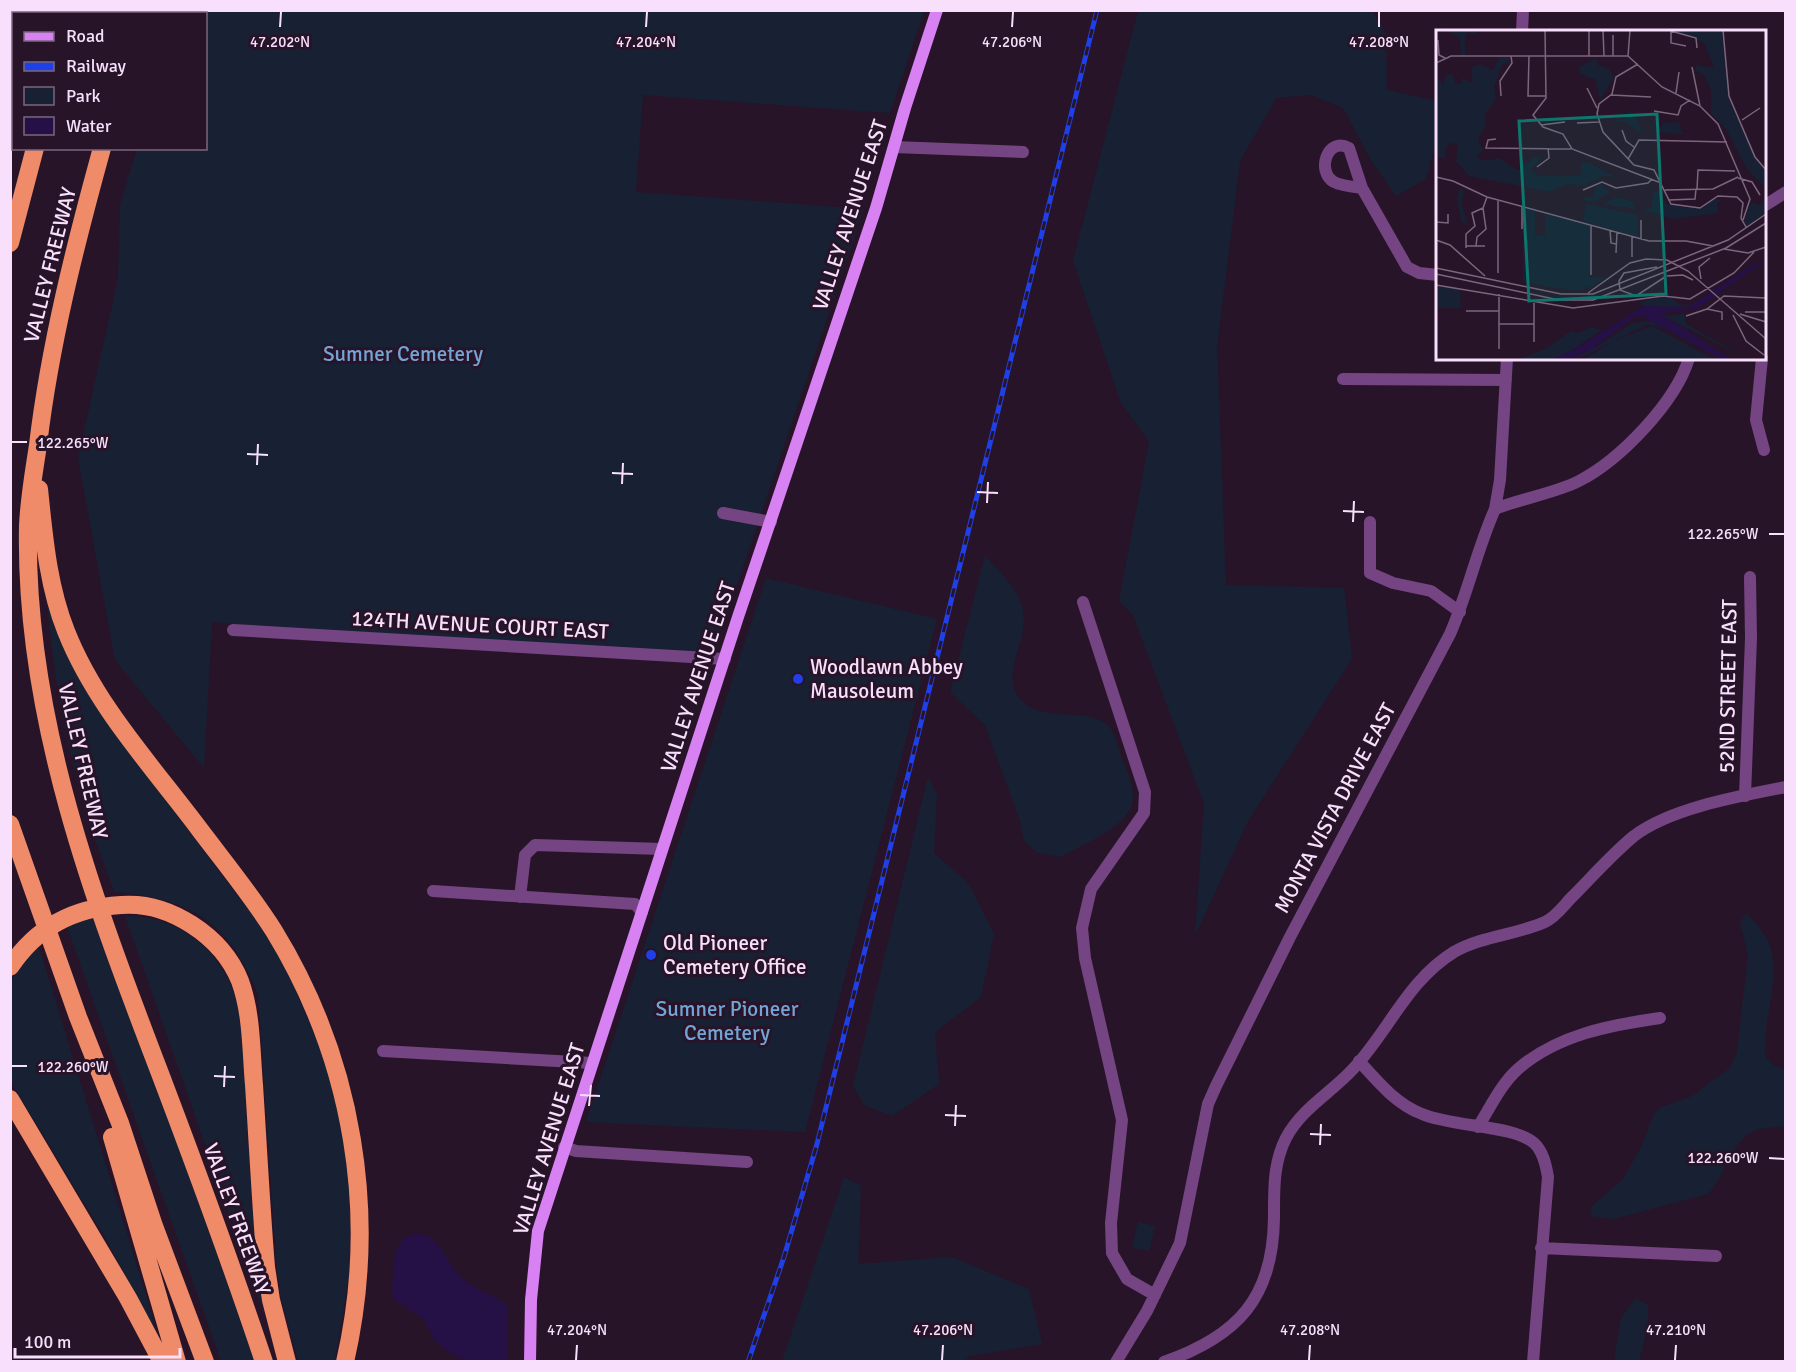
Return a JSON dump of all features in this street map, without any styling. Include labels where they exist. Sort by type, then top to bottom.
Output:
[{"type":"highway","name":"VALLEY FREEWAY","points":[[10,243],[34,150]]},
{"type":"highway","name":"VALLEY FREEWAY","points":[[101,150],[56,327],[37,447],[28,525],[29,590],[35,645],[42,697],[62,785],[87,875],[196,1168],[264,1362]]},
{"type":"highway","points":[[37,447],[45,542],[53,590],[67,633],[84,668],[112,714],[273,930],[323,1028],[340,1081],[353,1136],[358,1191],[359,1271],[352,1330],[345,1362]]},
{"type":"highway","points":[[10,824],[60,968],[120,1124],[154,1226],[205,1362]]},
{"type":"highway","points":[[10,967],[32,940],[59,919],[92,907],[132,904],[154,908],[178,917],[200,930],[230,962],[240,980],[249,1023],[266,1267],[271,1300],[287,1362]]},
{"type":"highway","points":[[78,1017],[177,1362]]},
{"type":"highway","points":[[10,1099],[128,1298],[162,1362]]},
{"type":"main road","name":"VALLEY AVENUE EAST","points":[[530,1362],[531,1300],[538,1231],[937,10]]},
{"type":"street","points":[[1522,30],[1523,10]]},
{"type":"street","points":[[894,147],[1023,152]]},
{"type":"street","points":[[1362,188],[1407,267],[1419,273],[1436,274]]},
{"type":"street","points":[[1766,205],[1785,192]]},
{"type":"street","points":[[1507,360],[1496,509],[1570,484],[1592,472],[1649,424],[1672,393],[1688,360]]},
{"type":"street","points":[[1762,360],[1756,420],[1764,450]]},
{"type":"street","points":[[1344,379],[1506,380]]},
{"type":"street","name":"MONTA VISTA DRIVE EAST","points":[[1116,1362],[1155,1295],[1180,1243],[1208,1104],[1216,1086],[1406,713],[1439,656],[1460,612],[1484,534],[1496,509]]},
{"type":"street","points":[[723,513],[771,522]]},
{"type":"street","points":[[1370,522],[1370,573],[1393,583],[1431,591],[1460,612]]},
{"type":"street","name":"52ND STREET EAST","points":[[1744,796],[1751,638],[1750,577]]},
{"type":"street","points":[[1083,602],[1146,792],[1146,805],[1139,821],[1091,889],[1082,928],[1085,958],[1122,1120],[1111,1223],[1112,1253],[1127,1279],[1155,1295]]},
{"type":"street","name":"124TH AVENUE COURT EAST","points":[[233,630],[725,659]]},
{"type":"street","points":[[1164,1362],[1204,1345],[1240,1317],[1251,1305],[1259,1293],[1272,1254],[1274,1178],[1286,1138],[1301,1116],[1359,1061],[1416,985],[1448,956],[1479,941],[1545,922],[1645,829],[1694,809],[1785,787]]},
{"type":"street","points":[[520,897],[525,855],[535,845],[662,849]]},
{"type":"street","points":[[433,891],[635,904],[642,912]]},
{"type":"street","points":[[1478,1127],[1517,1070],[1546,1050],[1604,1026],[1660,1018]]},
{"type":"street","points":[[383,1051],[592,1063]]},
{"type":"street","points":[[1359,1061],[1386,1092],[1419,1113],[1462,1126],[1518,1135],[1533,1142],[1540,1151],[1548,1177],[1533,1362]]},
{"type":"street","points":[[564,1147],[576,1151],[747,1162]]},
{"type":"street","points":[[1541,1248],[1716,1256]]},
{"type":"green space","name":"Sumner Cemetery","points":[[924,11],[890,113],[643,95],[636,192],[864,209],[713,656],[432,642],[212,622],[204,768],[115,660],[78,458],[118,279],[120,204],[137,150],[207,150],[207,12],[180,12]]},
{"type":"green space","points":[[1138,11],[1372,11],[1386,33],[1387,90],[1436,101],[1436,142],[1426,179],[1396,196],[1372,162],[1343,108],[1311,95],[1276,98],[1240,161],[1217,346],[1226,585],[1344,588],[1352,659],[1248,821],[1195,936],[1204,804],[1133,615],[1119,601],[1149,442],[1121,403],[1073,261]]},
{"type":"green space","points":[[985,555],[1012,586],[1022,607],[1023,631],[1012,674],[1017,695],[1025,704],[1034,709],[1092,718],[1106,724],[1115,737],[1132,786],[1132,805],[1121,821],[1101,835],[1060,857],[1036,852],[1024,841],[1019,818],[985,725],[950,692]]},
{"type":"green space","name":"Sumner Pioneer Cemetery","points":[[766,578],[937,619],[805,1132],[586,1122]]},
{"type":"green space","points":[[47,602],[69,660],[132,756],[254,917],[285,965],[321,1049],[344,1135],[350,1179],[350,1268],[335,1361],[298,1361],[280,1294],[258,994],[247,969],[234,948],[220,931],[204,918],[186,908],[165,901],[114,892],[85,808],[69,748],[52,651]]},
{"type":"green space","points":[[928,777],[937,795],[934,853],[969,884],[994,934],[981,997],[935,1032],[939,1084],[892,1116],[864,1105],[853,1086]]},
{"type":"green space","points":[[1746,914],[1761,929],[1770,946],[1773,981],[1765,1037],[1765,1056],[1775,1066],[1785,1071],[1785,1126],[1760,1129],[1744,1137],[1708,1194],[1613,1219],[1591,1216],[1592,1206],[1623,1179],[1642,1145],[1654,1113],[1662,1107],[1692,1096],[1730,1068],[1737,1052],[1748,955],[1740,922]]},
{"type":"green space","points":[[96,916],[255,1361],[221,1361],[67,927]]},
{"type":"green space","points":[[125,916],[161,921],[193,937],[218,962],[235,995],[244,1037],[251,1186],[264,1313]]},
{"type":"green space","points":[[39,947],[158,1335],[104,1236],[11,1082],[11,981],[19,967]]},
{"type":"green space","points":[[844,1177],[861,1186],[858,1264],[952,1257],[1029,1289],[1042,1344],[969,1356],[965,1361],[782,1361]]},
{"type":"green space","points":[[1138,1222],[1155,1226],[1149,1251],[1132,1247]]},
{"type":"green space","points":[[1636,1298],[1648,1305],[1648,1327],[1639,1361],[1614,1361],[1621,1318]]},
{"type":"water","points":[[416,1233],[426,1236],[439,1245],[463,1279],[504,1302],[508,1309],[508,1361],[466,1361],[451,1354],[436,1342],[423,1319],[395,1300],[392,1291],[395,1252],[404,1238]]},
{"type":"railway","points":[[748,1362],[784,1257],[817,1144],[1097,10]]},
{"type":"place","name":"Woodlawn Abbey Mausoleum","points":[[798,679]]},
{"type":"place","name":"Old Pioneer Cemetery Office","points":[[651,955]]}]
